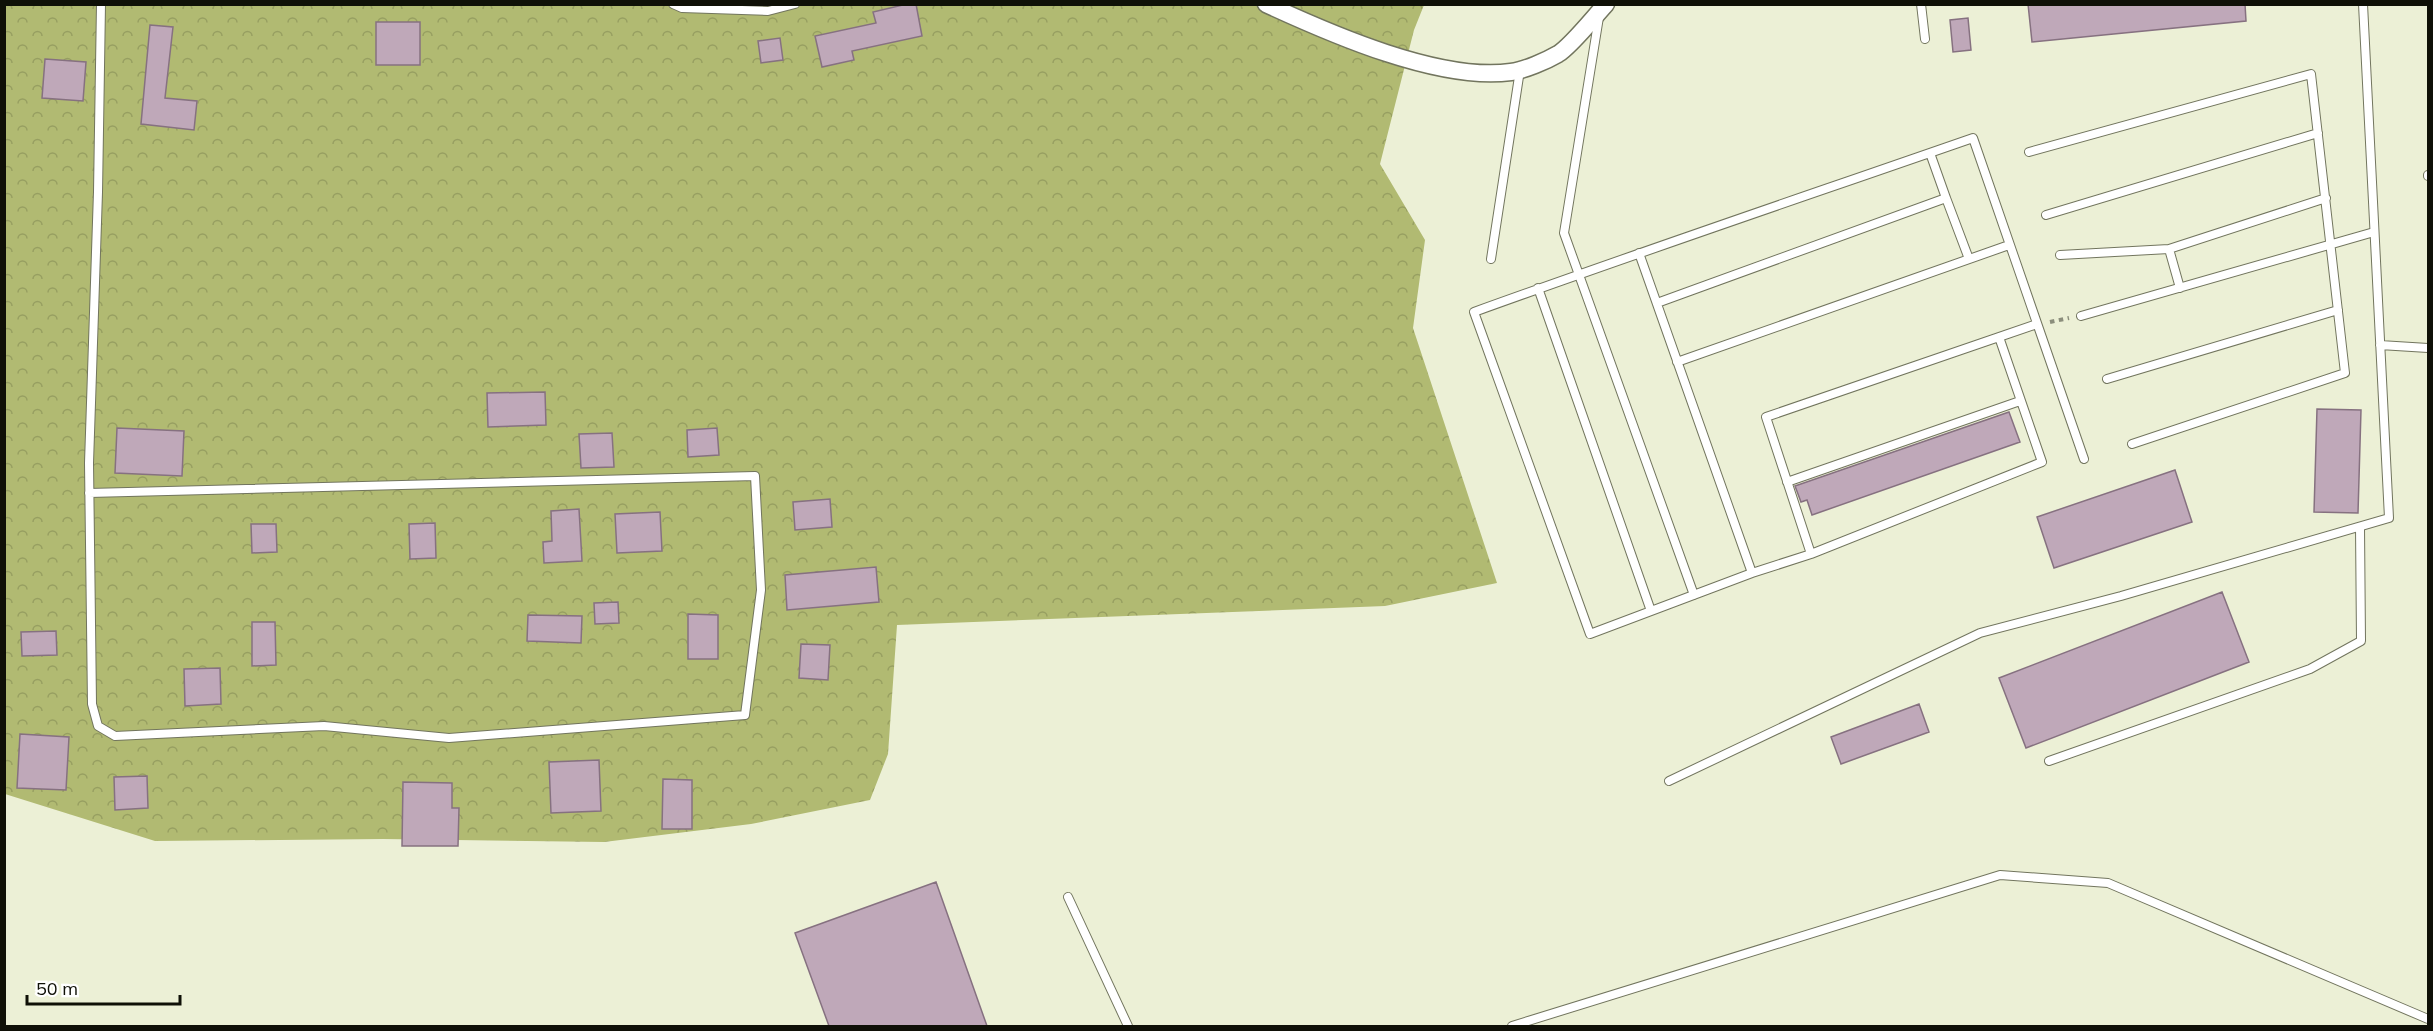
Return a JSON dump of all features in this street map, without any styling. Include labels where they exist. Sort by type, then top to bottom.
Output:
[{"type":"street","points":[[1266,4],[1393,56],[1437,67],[1485,73],[1512,72],[1560,53],[1603,8]]},
{"type":"lane","points":[[89,493],[755,476],[761,590],[745,715],[449,738],[324,726],[116,736],[98,726],[92,704],[89,493],[101,4]]},
{"type":"lane","points":[[673,4],[682,8],[768,10],[795,4]]},
{"type":"lane","points":[[1921,4],[1925,39]]},
{"type":"lane","points":[[1669,781],[1980,633],[2121,596],[2389,518],[2363,4]]},
{"type":"lane","points":[[1603,8],[1564,232],[1694,595]]},
{"type":"lane","points":[[1491,259],[1520,69]]},
{"type":"lane","points":[[2029,152],[2311,74],[2345,373],[2132,444]]},
{"type":"lane","points":[[2046,215],[2318,133]]},
{"type":"lane","points":[[1999,337],[2042,462],[1811,554],[1752,573],[1590,634],[1474,312],[1973,138],[2084,459]]},
{"type":"lane","points":[[1930,153],[1969,259]]},
{"type":"lane","points":[[1657,303],[1946,198]]},
{"type":"lane","points":[[2060,255],[2169,249],[2326,198]]},
{"type":"lane","points":[[2081,316],[2374,232]]},
{"type":"lane","points":[[1677,362],[2010,245]]},
{"type":"lane","points":[[2169,249],[2180,288]]},
{"type":"lane","points":[[1639,253],[1752,573]]},
{"type":"lane","points":[[1538,288],[1651,611]]},
{"type":"lane","points":[[2107,379],[2338,310]]},
{"type":"lane","points":[[1811,554],[1766,417],[2037,324]]},
{"type":"lane","points":[[2380,345],[2428,348]]},
{"type":"lane","points":[[1787,482],[2020,401]]},
{"type":"lane","points":[[2049,761],[2310,669],[2361,641],[2360,526]]},
{"type":"lane","points":[[1512,1026],[2000,875],[2108,883],[2428,1019]]},
{"type":"lane","points":[[1068,897],[1128,1026]]},
{"type":"path","points":[[2037,324],[2081,316]]},
{"type":"green space","points":[[4,5],[1424,5],[1414,30],[1380,164],[1425,240],[1413,328],[1497,583],[1385,606],[897,625],[888,754],[870,800],[751,824],[604,842],[383,839],[155,841],[5,794]]},
{"type":"building","points":[[916,4],[922,36],[852,51],[854,60],[822,67],[815,36],[876,23],[873,12]]},
{"type":"building","points":[[2028,4],[2245,4],[2246,21],[2032,42]]},
{"type":"building","points":[[1968,18],[1971,50],[1953,52],[1950,20]]},
{"type":"building","points":[[376,22],[420,22],[420,65],[376,65]]},
{"type":"building","points":[[150,25],[173,27],[165,98],[197,101],[194,130],[141,124]]},
{"type":"building","points":[[780,38],[783,60],[761,63],[758,41]]},
{"type":"building","points":[[45,59],[86,62],[83,101],[42,98]]},
{"type":"building","points":[[545,392],[546,425],[488,427],[487,393]]},
{"type":"building","points":[[2317,409],[2361,410],[2358,513],[2314,512]]},
{"type":"building","points":[[2009,412],[2020,442],[1812,515],[1807,500],[1801,502],[1795,486]]},
{"type":"building","points":[[117,428],[184,431],[182,476],[115,473]]},
{"type":"building","points":[[717,428],[719,455],[688,457],[687,430]]},
{"type":"building","points":[[612,433],[614,467],[581,468],[579,434]]},
{"type":"building","points":[[2175,470],[2192,522],[2054,568],[2037,517]]},
{"type":"building","points":[[830,499],[832,527],[795,530],[793,502]]},
{"type":"building","points":[[579,509],[582,561],[544,563],[543,542],[552,541],[551,511]]},
{"type":"building","points":[[660,512],[662,551],[617,553],[615,514]]},
{"type":"building","points":[[435,523],[436,558],[410,559],[409,524]]},
{"type":"building","points":[[251,524],[276,524],[277,552],[252,553]]},
{"type":"building","points":[[876,567],[879,602],[787,610],[785,575]]},
{"type":"building","points":[[2222,592],[2249,662],[2026,748],[1999,678]]},
{"type":"building","points":[[618,602],[619,623],[595,624],[594,603]]},
{"type":"building","points":[[688,614],[718,615],[718,659],[688,659]]},
{"type":"building","points":[[528,615],[582,616],[581,643],[527,641]]},
{"type":"building","points":[[252,622],[275,622],[276,665],[252,666]]},
{"type":"building","points":[[56,631],[57,655],[22,656],[21,632]]},
{"type":"building","points":[[801,644],[830,645],[828,680],[799,678]]},
{"type":"building","points":[[220,668],[221,704],[185,706],[184,669]]},
{"type":"building","points":[[1919,704],[1929,732],[1841,764],[1831,737]]},
{"type":"building","points":[[20,734],[69,737],[66,790],[17,788]]},
{"type":"building","points":[[599,760],[601,811],[551,813],[549,762]]},
{"type":"building","points":[[147,776],[148,808],[115,810],[114,777]]},
{"type":"building","points":[[663,779],[692,780],[692,829],[662,829]]},
{"type":"building","points":[[403,782],[452,783],[452,808],[459,808],[458,846],[402,846]]},
{"type":"building","points":[[936,882],[987,1026],[829,1026],[795,933]]}]
